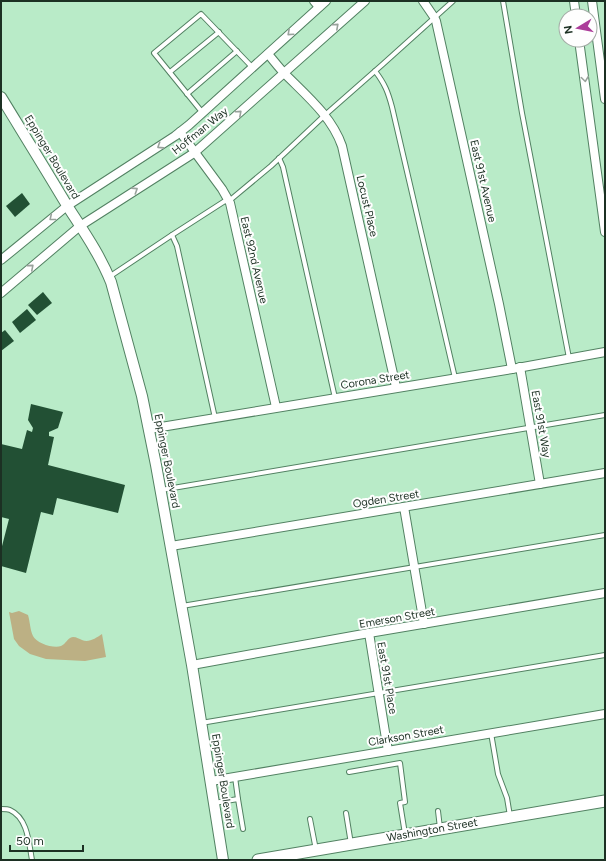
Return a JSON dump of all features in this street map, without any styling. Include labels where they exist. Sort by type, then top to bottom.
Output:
[{"type":"main road","name":"Washington Street","points":[[258,860],[605,801]]},
{"type":"street","name":"Hoffman Way","points":[[1,260],[67,206],[180,132],[268,54],[317,4],[326,1]]},
{"type":"street","name":"Hoffman Way","points":[[1,293],[80,226],[194,153],[365,1]]},
{"type":"street","name":"East 91st Avenue","points":[[423,1],[434,17],[499,304],[516,368]]},
{"type":"street","points":[[592,1],[605,99]]},
{"type":"street","points":[[580,48],[605,232]]},
{"type":"street","name":"Locust Place","points":[[268,54],[284,73],[325,115],[342,146],[396,387]]},
{"type":"street","name":"Eppinger Boulevard","points":[[2,102],[105,266],[109,277],[140,388],[161,490],[192,665],[223,860]]},
{"type":"street","name":"East 92nd Avenue","points":[[180,132],[222,189],[228,200],[276,407]]},
{"type":"street","name":"Corona Street","points":[[149,429],[605,352]]},
{"type":"street","name":"East 91st Way","points":[[516,368],[530,427],[540,484]]},
{"type":"street","name":"Ogden Street","points":[[171,546],[605,473]]},
{"type":"street","points":[[404,507],[424,624]]},
{"type":"street","name":"Emerson Street","points":[[192,665],[605,593]]},
{"type":"street","name":"East 91st Place","points":[[369,633],[388,751]]},
{"type":"street","name":"Clarkson Street","points":[[210,781],[605,714]]},
{"type":"lane","points":[[109,277],[228,200],[279,158],[453,1]]},
{"type":"lane","points":[[503,1],[522,113],[569,359]]},
{"type":"lane","points":[[202,112],[154,53],[202,14],[252,67]]},
{"type":"lane","points":[[170,72],[219,32]]},
{"type":"lane","points":[[187,94],[237,51]]},
{"type":"lane","points":[[375,71],[383,81],[392,107],[455,378]]},
{"type":"lane","points":[[279,158],[285,175],[335,398]]},
{"type":"lane","points":[[172,235],[177,246],[215,418]]},
{"type":"lane","points":[[161,490],[605,415]]},
{"type":"lane","points":[[182,606],[605,535]]},
{"type":"lane","points":[[201,723],[605,655]]},
{"type":"lane","points":[[491,733],[498,774],[507,798],[510,817]]},
{"type":"lane","points":[[349,772],[400,763],[405,802],[400,803],[405,835]]},
{"type":"lane","points":[[235,777],[243,829]]},
{"type":"lane","points":[[214,804],[238,799]]},
{"type":"lane","points":[[1,809],[10,810],[19,816],[26,830],[32,860]]},
{"type":"lane","points":[[438,811],[440,829]]},
{"type":"lane","points":[[346,813],[352,844]]},
{"type":"lane","points":[[310,819],[316,850]]},
{"type":"shaded area","points":[[19,611],[28,615],[31,631],[35,639],[50,646],[61,646],[73,637],[85,641],[92,640],[102,634],[106,657],[85,661],[46,659],[30,654],[19,646],[14,639],[9,612],[12,613]]},
{"type":"building","points":[[22,193],[30,204],[15,217],[6,206]]},
{"type":"building","points":[[43,292],[52,303],[37,315],[28,305]]},
{"type":"building","points":[[27,309],[36,320],[20,333],[12,322]]},
{"type":"building","points":[[5,330],[14,341],[1,351],[1,333]]},
{"type":"building","points":[[31,404],[63,412],[58,428],[49,432],[49,436],[54,437],[48,465],[125,485],[118,513],[57,498],[53,515],[41,512],[26,573],[1,566],[1,550],[9,519],[1,517],[1,444],[22,449],[27,430],[32,432],[33,428],[28,420]]}]
